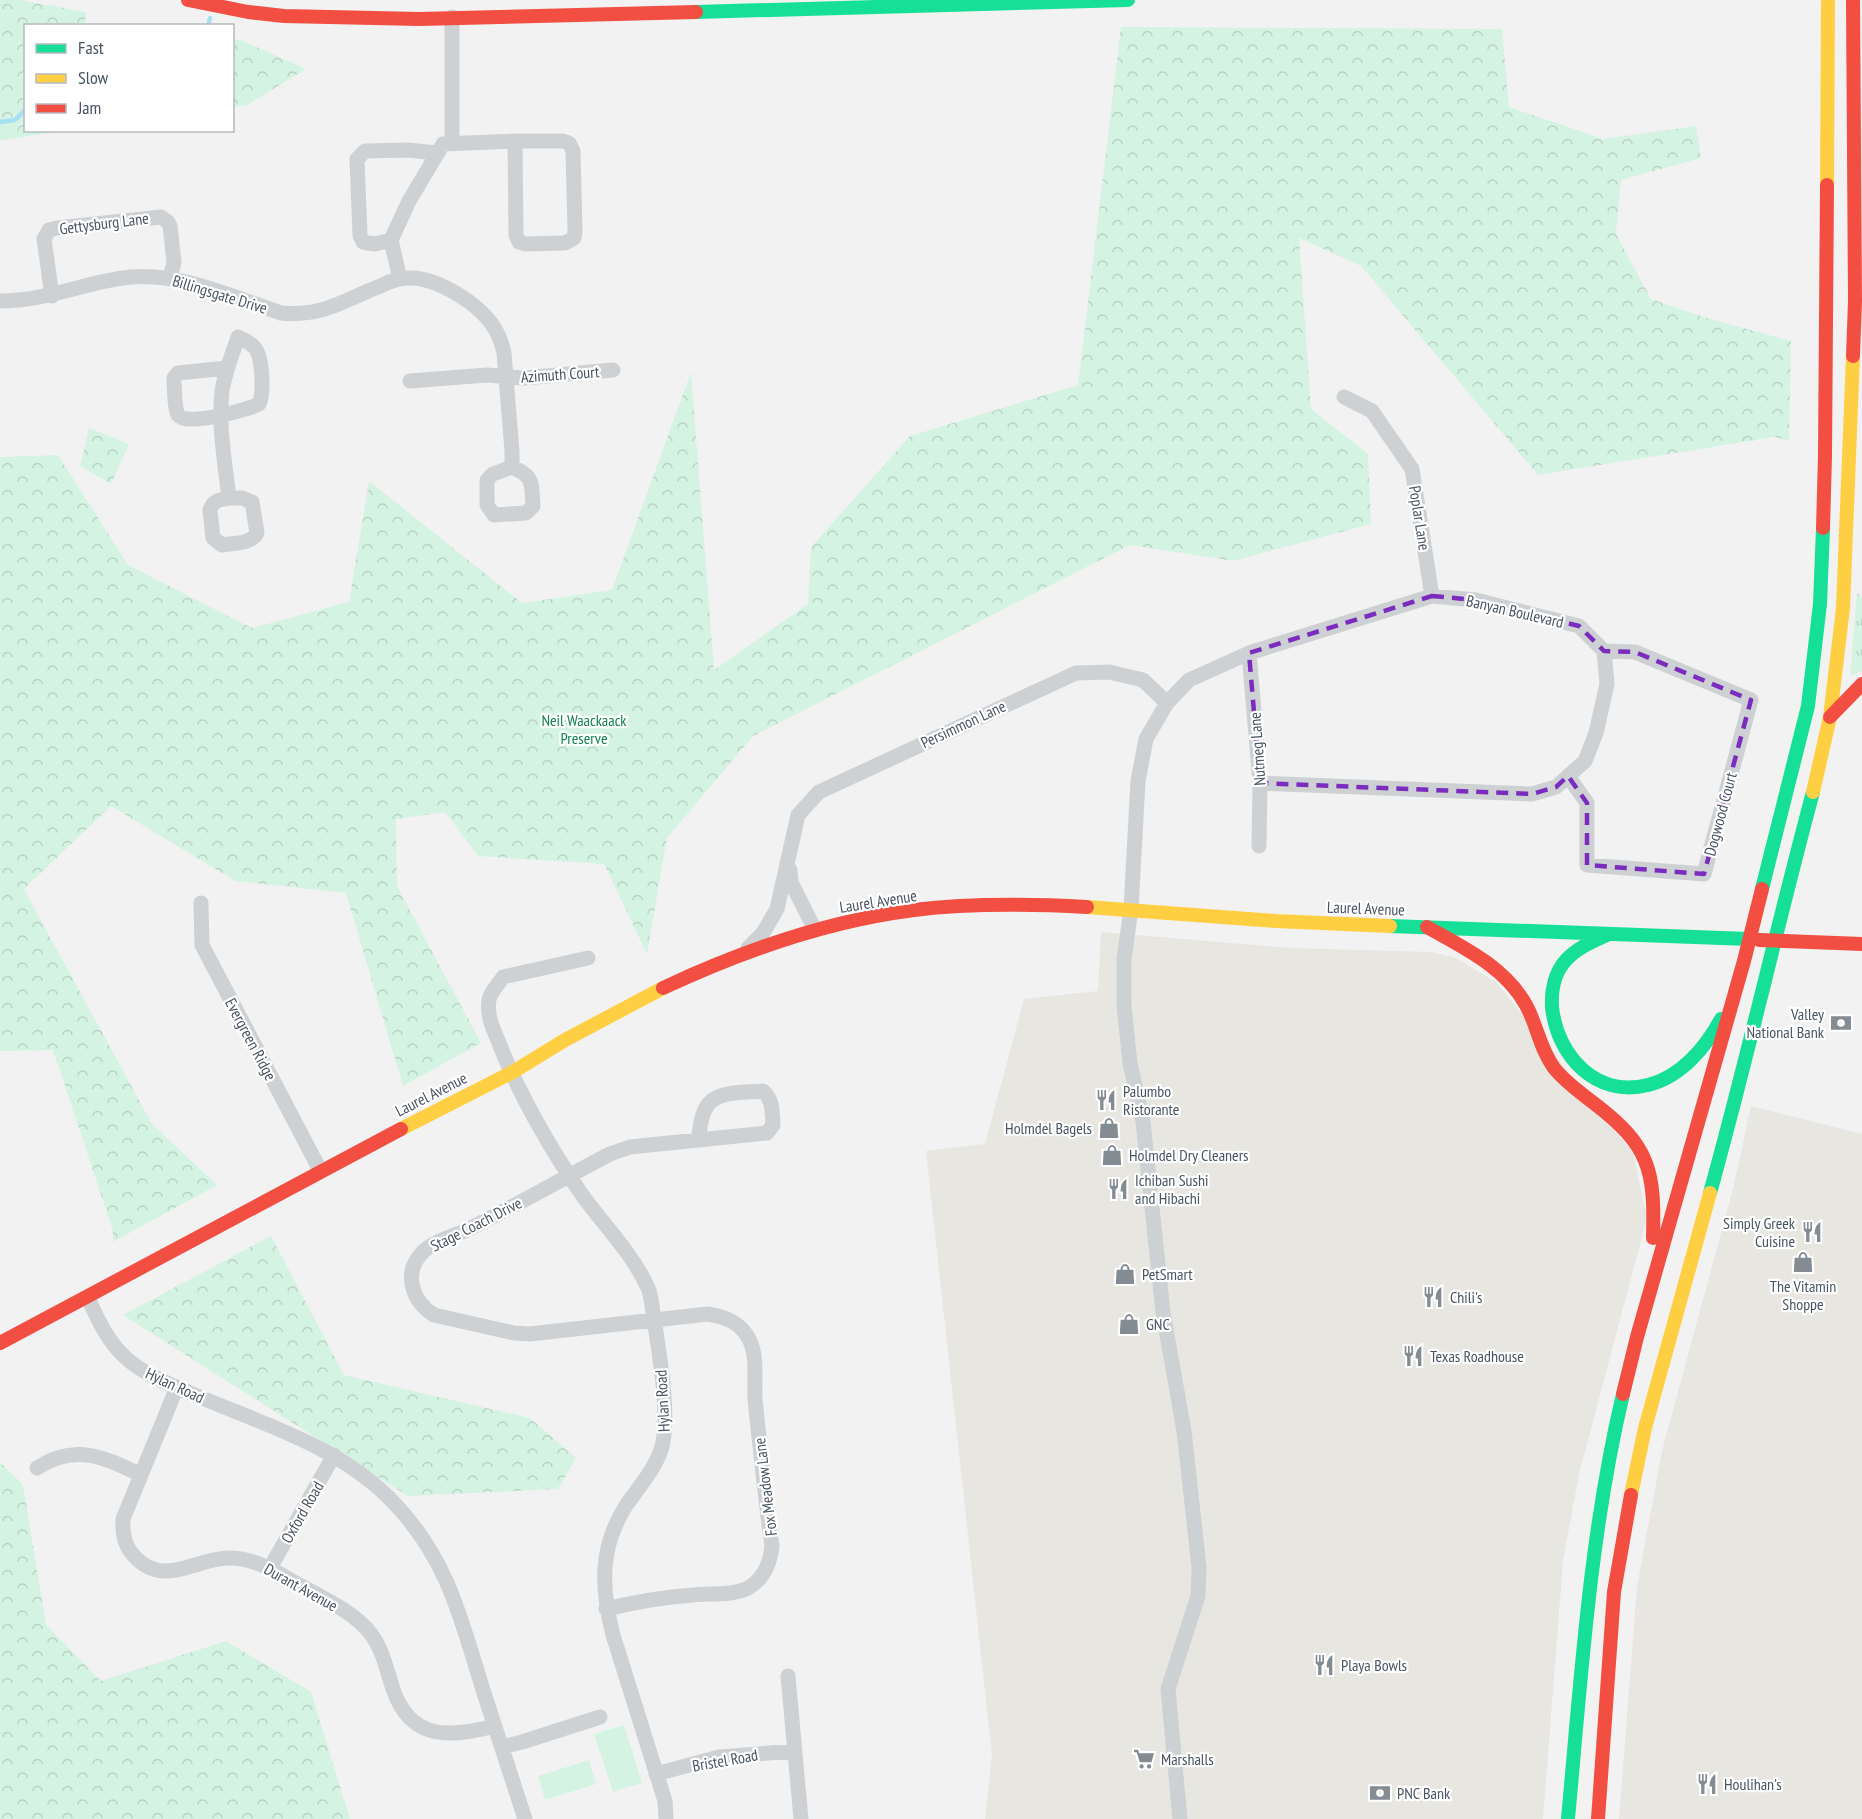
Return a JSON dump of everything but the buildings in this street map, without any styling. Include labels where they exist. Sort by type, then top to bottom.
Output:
[{"type":"main road","points":[[188,0],[248,12],[284,16],[372,19],[739,5],[1128,0]]},
{"type":"main road","points":[[1568,1819],[1584,1639],[1597,1525],[1610,1449],[1637,1337],[1749,939],[1808,706],[1820,604],[1826,456],[1828,0]]},
{"type":"main road","points":[[1598,1819],[1614,1592],[1627,1512],[1645,1428],[1743,1073],[1830,717],[1843,608],[1855,302],[1853,0]]},
{"type":"main road","points":[[1847,527],[1858,579]]},
{"type":"main road","points":[[1830,717],[1862,684]]},
{"type":"main road","name":"Laurel Avenue","points":[[0,1343],[88,1298],[320,1170],[511,1073],[535,1056],[681,979],[745,952],[815,930],[890,914],[959,906],[1013,905],[1131,909],[1276,921],[1862,944]]},
{"type":"main road","points":[[1427,927],[1493,966],[1509,981],[1526,1005],[1542,1048],[1555,1069],[1620,1122],[1639,1145],[1649,1165],[1655,1197],[1652,1262],[1637,1337]]},
{"type":"main road","points":[[1609,934],[1582,947],[1566,960],[1556,974],[1553,990],[1554,1027],[1560,1042],[1577,1067],[1593,1078],[1610,1085],[1629,1087],[1648,1085],[1663,1079],[1690,1058],[1716,1030],[1734,993]]},
{"type":"street","points":[[452,17],[452,143]]},
{"type":"street","points":[[400,279],[391,240],[409,201],[443,144],[514,141],[569,143],[573,151],[574,238],[565,243],[525,244],[519,242],[516,235],[514,141]]},
{"type":"street","points":[[391,240],[375,244],[363,242],[360,236],[357,159],[366,152],[408,150],[437,153]]},
{"type":"street","name":"Gettysburg Lane","points":[[52,296],[44,239],[49,230],[57,228],[161,217],[170,226],[174,262],[170,279]]},
{"type":"street","name":"Billingsgate Drive","points":[[0,301],[19,301],[52,296],[106,281],[133,277],[170,279],[281,313],[297,314],[325,310],[400,279],[419,279],[443,286],[482,312],[495,326],[502,340],[512,467]]},
{"type":"street","points":[[227,368],[178,373],[174,378],[177,413],[180,418],[206,418],[221,415],[259,404],[261,399],[260,364],[257,350],[253,345],[238,337],[227,368],[223,389],[221,415],[229,498]]},
{"type":"street","name":"Azimuth Court","points":[[410,381],[487,375],[524,378],[613,370]]},
{"type":"street","name":"Poplar Lane","points":[[1344,397],[1372,411],[1412,469],[1432,596]]},
{"type":"street","points":[[512,467],[527,474],[530,478],[533,506],[526,513],[494,515],[487,505],[487,480],[493,474],[512,467]]},
{"type":"street","name":"Banyan Boulevard","points":[[1180,1819],[1168,1689],[1192,1622],[1200,1577],[1184,1431],[1163,1312],[1143,1122],[1126,1035],[1124,959],[1131,909],[1137,781],[1146,739],[1167,703],[1189,680],[1249,653],[1432,596],[1476,600],[1578,627],[1604,651]]},
{"type":"street","points":[[1260,783],[1532,794],[1556,787],[1585,761],[1596,733],[1607,684],[1604,651]]},
{"type":"street","name":"Dogwood Court","points":[[1568,776],[1587,803],[1587,865],[1704,874],[1751,700],[1635,652],[1604,651]]},
{"type":"street","name":"Nutmeg Lane","points":[[1249,653],[1260,783],[1258,846]]},
{"type":"street","name":"Persimmon Lane","points":[[745,952],[763,933],[777,909],[798,815],[819,792],[1076,673],[1109,672],[1143,680],[1167,703]]},
{"type":"street","name":"Persimmon Lane","points":[[789,849],[791,882],[815,930]]},
{"type":"street","name":"Evergreen Ridge","points":[[201,903],[202,945],[320,1170]]},
{"type":"street","name":"Hylan Road","points":[[588,958],[503,977],[489,998],[489,1016],[511,1073],[570,1175],[635,1266],[649,1292],[665,1420],[664,1436],[656,1461],[624,1510],[610,1539],[604,1570],[606,1609],[665,1801],[666,1819]]},
{"type":"street","name":"Stage Coach Drive","points":[[654,1320],[530,1334],[514,1333],[434,1315],[425,1309],[413,1292],[412,1273],[421,1254],[429,1247],[470,1229],[610,1154],[630,1147],[767,1133],[773,1125],[768,1095],[763,1091],[721,1095],[714,1098],[703,1112],[698,1140]]},
{"type":"street","name":"Hylan Road","points":[[88,1298],[101,1325],[118,1350],[141,1369],[334,1455],[367,1478],[410,1520],[434,1554],[453,1592],[525,1819]]},
{"type":"street","name":"Fox Meadow Lane","points":[[606,1609],[694,1594],[731,1593],[746,1589],[761,1577],[771,1560],[772,1546],[755,1396],[753,1353],[749,1339],[740,1326],[722,1316],[695,1314],[654,1320]]},
{"type":"street","name":"Durant Avenue","points":[[177,1387],[123,1519],[122,1532],[132,1555],[142,1564],[167,1572],[227,1558],[245,1559],[270,1568],[362,1624],[378,1645],[401,1707],[423,1727],[438,1733],[453,1735],[495,1726]]},
{"type":"street","points":[[37,1468],[58,1457],[87,1454],[111,1460],[141,1475]]},
{"type":"street","name":"Oxford Road","points":[[270,1568],[334,1455]]},
{"type":"street","points":[[788,1676],[801,1819]]},
{"type":"street","points":[[502,1747],[600,1717]]},
{"type":"street","name":"Bristel Road","points":[[656,1774],[719,1757],[794,1751]]},
{"type":"highlighted area","points":[[1432,596],[1476,600],[1579,626],[1604,651],[1635,652],[1751,700],[1704,874],[1587,865],[1587,803],[1568,776],[1556,787],[1532,794],[1260,783],[1249,653]]},
{"type":"shaded area","points":[[1101,932],[1290,948],[1432,952],[1456,958],[1496,982],[1633,1153],[1647,1218],[1579,1474],[1563,1561],[1543,1819],[985,1819],[992,1755],[926,1151],[985,1144],[1024,999],[1098,991]]},
{"type":"shaded area","points":[[1751,1106],[1862,1134],[1862,1819],[1619,1819],[1637,1587],[1662,1451],[1734,1185]]},
{"type":"green space","points":[[0,0],[21,0],[86,12],[85,24],[24,24],[24,132],[59,132],[0,140]]},
{"type":"green space","name":"Neil Waackaack Preserve","points":[[1121,27],[1502,29],[1509,107],[1603,139],[1696,126],[1701,158],[1621,180],[1616,234],[1651,299],[1707,318],[1791,341],[1789,441],[1775,437],[1538,475],[1361,266],[1299,238],[1311,409],[1368,454],[1371,524],[1233,561],[1130,545],[753,736],[667,838],[647,954],[604,864],[478,856],[445,812],[396,819],[397,886],[481,1043],[403,1086],[346,893],[235,881],[111,806],[24,889],[152,1124],[217,1185],[113,1242],[113,1231],[53,1050],[0,1051],[0,457],[58,455],[128,565],[252,628],[349,602],[369,481],[522,603],[612,590],[691,372],[714,670],[808,604],[811,547],[910,436],[1078,385]]},
{"type":"green space","points":[[234,39],[241,40],[306,69],[247,105],[234,107]]},
{"type":"green space","points":[[89,428],[129,444],[111,484],[80,466]]},
{"type":"green space","points":[[1857,593],[1862,597],[1862,671],[1850,676]]},
{"type":"green space","points":[[271,1236],[344,1375],[530,1418],[576,1458],[558,1489],[408,1496],[123,1315]]},
{"type":"green space","points":[[0,1462],[23,1485],[46,1625],[101,1681],[226,1641],[311,1692],[350,1819],[0,1819]]},
{"type":"green space","points":[[624,1725],[642,1783],[613,1792],[594,1734]]},
{"type":"green space","points":[[589,1760],[596,1784],[545,1800],[538,1776]]},
{"type":"waterway","points":[[208,24],[210,18]]},
{"type":"waterway","points":[[0,122],[15,120],[24,111]]},
{"type":"traffic: fast","points":[[696,12],[1128,0]]},
{"type":"traffic: fast","points":[[1762,889],[1808,706],[1820,604],[1823,528]]},
{"type":"traffic: fast","points":[[1710,1193],[1813,792]]},
{"type":"traffic: fast","points":[[1390,926],[1749,939]]},
{"type":"traffic: fast","points":[[1609,934],[1571,955],[1559,970],[1553,988],[1552,1007],[1555,1025],[1571,1057],[1582,1069],[1596,1079],[1612,1085],[1629,1087],[1660,1081],[1691,1060],[1708,1040],[1721,1019]]},
{"type":"traffic: fast","points":[[1568,1819],[1588,1605],[1602,1499],[1623,1394]]},
{"type":"traffic: slow","points":[[1827,185],[1828,0]]},
{"type":"traffic: slow","points":[[1813,792],[1830,717],[1843,608],[1853,356]]},
{"type":"traffic: slow","points":[[1087,907],[1276,921],[1390,926]]},
{"type":"traffic: slow","points":[[401,1129],[511,1073],[565,1040],[663,988]]},
{"type":"traffic: slow","points":[[1631,1495],[1645,1428],[1710,1193]]},
{"type":"traffic: jam","points":[[188,0],[248,12],[284,16],[419,19],[696,12]]},
{"type":"traffic: jam","points":[[1853,0],[1855,301],[1853,356]]},
{"type":"traffic: jam","points":[[1823,528],[1827,185]]},
{"type":"traffic: jam","points":[[1830,717],[1862,684]]},
{"type":"traffic: jam","points":[[1623,1394],[1762,889]]},
{"type":"traffic: jam","points":[[663,988],[723,962],[786,939],[881,915],[979,905],[1087,907]]},
{"type":"traffic: jam","points":[[1427,927],[1482,960],[1507,980],[1526,1005],[1545,1053],[1554,1068],[1568,1083],[1628,1133],[1638,1147],[1650,1177],[1653,1195],[1653,1238]]},
{"type":"traffic: jam","points":[[1759,940],[1862,944]]},
{"type":"traffic: jam","points":[[0,1343],[401,1129]]},
{"type":"traffic: jam","points":[[1598,1819],[1614,1592],[1631,1495]]},
{"type":"place","name":"Valley National Bank","points":[[1841,1023]]},
{"type":"place","name":"Palumbo Ristorante","points":[[1106,1100]]},
{"type":"place","name":"Holmdel Bagels","points":[[1109,1128]]},
{"type":"place","name":"Holmdel Dry Cleaners","points":[[1112,1155]]},
{"type":"place","name":"Ichiban Sushi and Hibachi","points":[[1118,1189]]},
{"type":"place","name":"Simply Greek Cuisine","points":[[1812,1232]]},
{"type":"place","name":"The Vitamin Shoppe","points":[[1803,1262]]},
{"type":"place","name":"PetSmart","points":[[1125,1274]]},
{"type":"place","name":"Chili's","points":[[1433,1297]]},
{"type":"place","name":"GNC","points":[[1129,1324]]},
{"type":"place","name":"Texas Roadhouse","points":[[1413,1356]]},
{"type":"place","name":"Playa Bowls","points":[[1324,1665]]},
{"type":"place","name":"Marshalls","points":[[1144,1759]]},
{"type":"place","name":"Houlihan's","points":[[1707,1784]]},
{"type":"place","name":"PNC Bank","points":[[1380,1793]]}]
